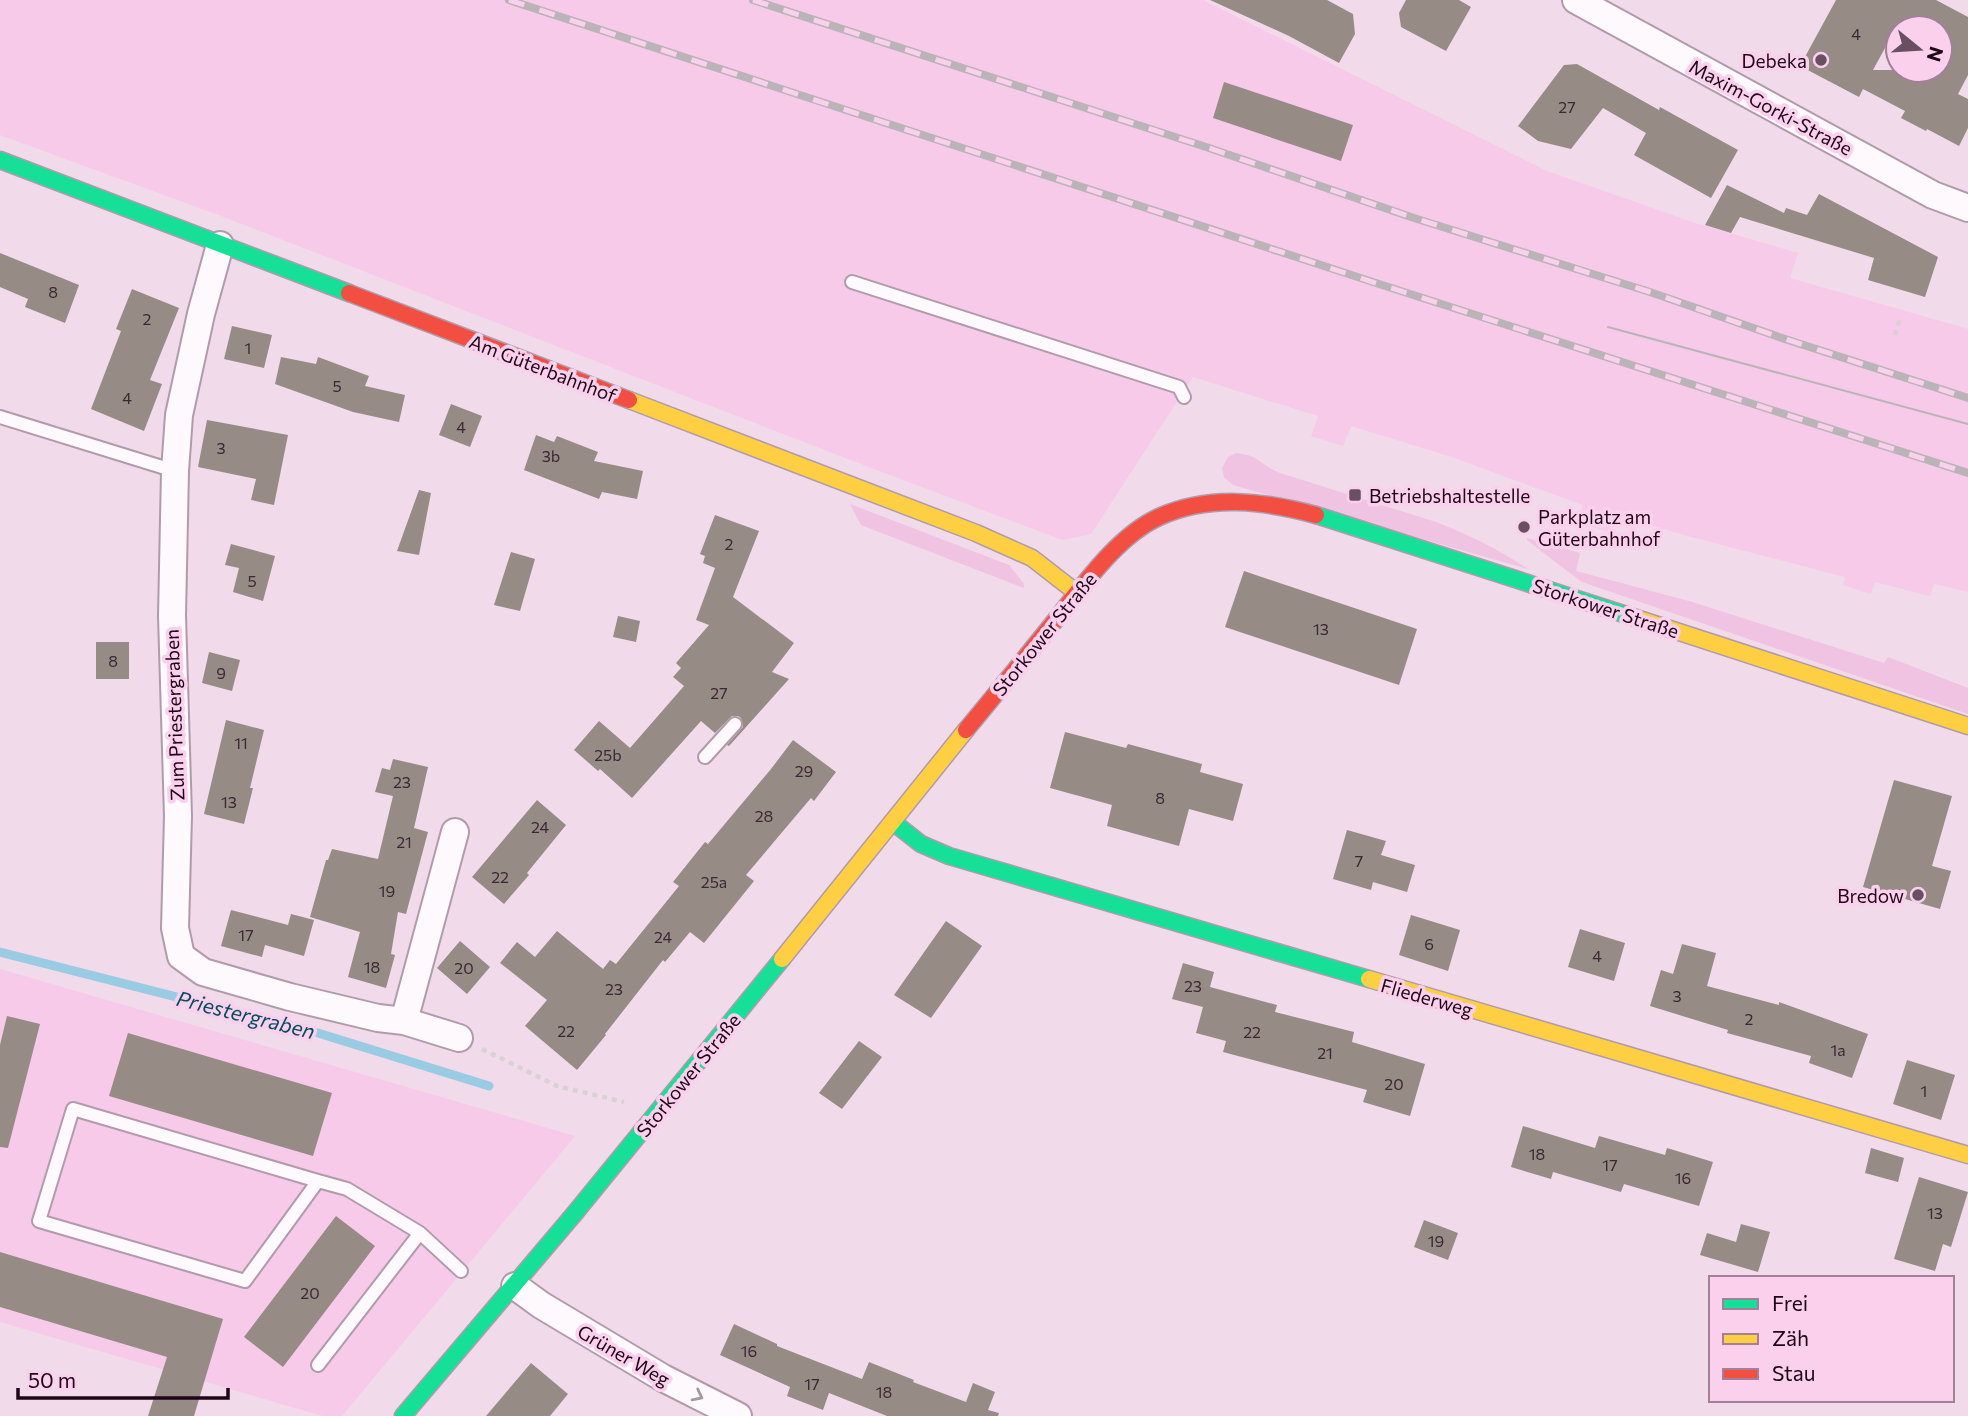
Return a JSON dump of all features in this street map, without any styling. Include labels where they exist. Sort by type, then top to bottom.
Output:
[{"type":"street","name":"Maxim-Gorki-Straße","points":[[1576,0],[1933,195],[1968,208]]},
{"type":"street","name":"Am Güterbahnhof","points":[[0,160],[976,533],[1032,558],[1077,593]]},
{"type":"street","name":"Zum Priestergraben","points":[[220,245],[201,314],[179,415],[174,471],[172,616],[177,816],[174,928],[181,956],[203,972],[340,1009],[404,1021],[459,1038]]},
{"type":"street","name":"Storkower Straße","points":[[403,1416],[515,1286],[659,1111],[1111,552],[1147,523],[1188,508],[1207,505],[1237,501],[1275,505],[1330,519],[1968,726]]},
{"type":"street","name":"Fliederweg","points":[[893,822],[921,844],[949,856],[1968,1155]]},
{"type":"street","points":[[404,1021],[455,832]]},
{"type":"street","name":"Grüner Weg","points":[[515,1286],[554,1313],[663,1378],[738,1416]]},
{"type":"lane","points":[[852,282],[1180,387],[1184,397]]},
{"type":"lane","points":[[0,418],[174,471]]},
{"type":"lane","points":[[705,757],[735,724]]},
{"type":"lane","points":[[318,1181],[245,1281],[39,1221],[73,1110],[347,1189],[420,1233],[461,1271]]},
{"type":"lane","points":[[318,1365],[420,1233]]},
{"type":"path","points":[[1895,335],[1900,319]]},
{"type":"path","points":[[459,1038],[557,1086],[659,1111]]},
{"type":"shaded area","points":[[0,0],[1203,0],[1547,171],[1695,223],[1798,253],[1790,278],[1968,329],[1968,592],[1934,584],[1930,596],[1875,582],[1871,594],[1843,585],[1845,577],[1615,515],[1609,532],[1578,523],[1583,505],[1449,456],[1351,426],[1343,446],[1311,436],[1318,416],[1193,377],[1091,534],[1062,540],[224,217],[0,135]]},
{"type":"shaded area","points":[[1236,453],[1255,458],[1280,473],[1436,522],[1483,543],[1528,569],[1233,485],[1224,477],[1222,468],[1228,457]]},
{"type":"shaded area","points":[[850,504],[1009,565],[1024,584],[1024,588],[861,525]]},
{"type":"shaded area","points":[[1527,538],[1580,553],[1576,571],[1689,601],[1884,663],[1888,657],[1968,688],[1968,714],[1582,582]]},
{"type":"shaded area","points":[[0,969],[575,1136],[342,1416],[323,1416],[0,1322]]},
{"type":"building","points":[[1210,0],[1327,0],[1353,14],[1355,34],[1339,63],[1289,36]]},
{"type":"building","points":[[1406,0],[1459,0],[1471,7],[1446,51],[1401,27],[1399,13]]},
{"type":"building","points":[[1836,0],[1936,0],[1968,17],[1968,75],[1958,94],[1968,99],[1968,128],[1959,146],[1901,118],[1905,111],[1863,89],[1859,97],[1800,66]]},
{"type":"building","points":[[1577,64],[1738,150],[1711,198],[1634,155],[1646,133],[1603,108],[1571,149],[1538,141],[1518,126],[1564,65]]},
{"type":"building","points":[[1224,82],[1353,125],[1341,161],[1213,118]]},
{"type":"building","points":[[1727,185],[1784,213],[1786,208],[1807,215],[1819,194],[1938,257],[1925,297],[1868,280],[1874,258],[1740,217],[1731,233],[1705,225]]},
{"type":"building","points":[[0,253],[79,285],[65,323],[25,307],[28,299],[0,287]]},
{"type":"building","points":[[132,289],[179,308],[150,380],[162,384],[144,431],[91,409],[121,331],[116,329]]},
{"type":"building","points":[[232,326],[272,335],[264,368],[224,359]]},
{"type":"building","points":[[281,357],[316,364],[318,357],[369,376],[365,386],[405,395],[399,422],[353,412],[275,384]]},
{"type":"building","points":[[451,404],[482,416],[470,447],[439,435]]},
{"type":"building","points":[[207,420],[288,435],[274,505],[251,500],[256,479],[198,467]]},
{"type":"building","points":[[536,435],[554,442],[557,436],[598,452],[594,461],[643,471],[637,499],[602,492],[599,499],[524,470]]},
{"type":"building","points":[[419,490],[431,493],[419,555],[397,551]]},
{"type":"building","points":[[715,515],[759,531],[733,597],[794,643],[772,672],[789,679],[729,746],[727,745],[743,727],[741,718],[732,716],[715,733],[701,721],[632,798],[574,750],[599,721],[630,748],[684,686],[673,677],[681,668],[676,663],[709,625],[696,620],[715,568],[703,563],[705,556],[700,554]]},
{"type":"building","points":[[231,544],[275,556],[263,601],[233,592],[239,568],[225,565]]},
{"type":"building","points":[[511,552],[535,559],[520,611],[494,605]]},
{"type":"building","points":[[1244,571],[1417,629],[1399,685],[1225,627]]},
{"type":"building","points":[[618,616],[640,621],[636,642],[613,637]]},
{"type":"building","points":[[96,642],[129,642],[129,679],[96,679]]},
{"type":"building","points":[[209,652],[240,660],[232,691],[202,683]]},
{"type":"building","points":[[226,720],[264,730],[244,824],[204,814]]},
{"type":"building","points":[[1065,732],[1126,748],[1128,744],[1202,764],[1200,772],[1243,784],[1233,821],[1189,809],[1179,846],[1107,826],[1112,805],[1050,788]]},
{"type":"building","points":[[793,740],[836,772],[814,801],[811,798],[746,875],[754,881],[704,943],[690,932],[665,962],[663,960],[577,1070],[525,1026],[547,1000],[500,963],[517,942],[535,957],[557,931],[603,969],[610,960],[616,964],[679,886],[673,882],[705,842],[708,844]]},
{"type":"building","points":[[393,759],[428,767],[414,828],[428,832],[406,914],[398,912],[391,954],[395,955],[386,988],[348,977],[360,932],[310,917],[326,860],[332,849],[378,859],[393,796],[375,792],[382,768],[390,770]]},
{"type":"building","name":"Bredow","points":[[1894,780],[1952,796],[1932,866],[1951,871],[1940,909],[1863,887]]},
{"type":"building","points":[[537,800],[566,825],[504,904],[472,877]]},
{"type":"building","points":[[1347,830],[1386,841],[1381,855],[1415,865],[1407,892],[1373,882],[1371,890],[1333,879]]},
{"type":"building","points":[[231,910],[288,925],[291,914],[314,920],[304,956],[265,945],[262,957],[221,946]]},
{"type":"building","points":[[1411,915],[1460,930],[1448,971],[1399,955]]},
{"type":"building","points":[[946,921],[982,946],[931,1018],[894,995]]},
{"type":"building","points":[[1580,929],[1625,943],[1614,981],[1568,967]]},
{"type":"building","points":[[460,941],[490,967],[467,994],[437,968]]},
{"type":"building","points":[[1682,944],[1716,953],[1707,986],[1779,1005],[1779,1002],[1868,1034],[1852,1078],[1809,1063],[1811,1056],[1727,1033],[1728,1030],[1650,1006],[1661,970],[1673,974]]},
{"type":"building","points":[[1183,963],[1214,972],[1210,987],[1277,1005],[1275,1012],[1354,1032],[1352,1042],[1425,1064],[1410,1116],[1363,1102],[1367,1090],[1223,1052],[1226,1041],[1196,1033],[1203,1007],[1172,999]]},
{"type":"building","points":[[7,1016],[40,1024],[8,1148],[0,1147],[0,1045]]},
{"type":"building","points":[[128,1033],[332,1093],[313,1156],[109,1096]]},
{"type":"building","points":[[859,1041],[882,1057],[842,1109],[819,1093]]},
{"type":"building","points":[[1907,1060],[1955,1075],[1941,1120],[1893,1104]]},
{"type":"building","points":[[1523,1126],[1595,1148],[1599,1136],[1665,1155],[1667,1148],[1713,1162],[1699,1206],[1624,1184],[1621,1192],[1553,1172],[1551,1179],[1511,1167]]},
{"type":"building","points":[[1871,1148],[1904,1158],[1898,1182],[1865,1173]]},
{"type":"building","points":[[1919,1177],[1968,1192],[1951,1247],[1943,1244],[1935,1271],[1894,1259]]},
{"type":"building","points":[[336,1216],[375,1246],[283,1367],[244,1337]]},
{"type":"building","points":[[1424,1220],[1458,1233],[1448,1260],[1414,1247]]},
{"type":"building","points":[[1741,1224],[1770,1232],[1758,1272],[1700,1255],[1707,1233],[1736,1242]]},
{"type":"building","points":[[0,1252],[223,1319],[194,1416],[148,1416],[167,1357],[0,1307]]},
{"type":"building","points":[[734,1324],[777,1346],[862,1379],[869,1362],[966,1402],[973,1383],[995,1392],[988,1410],[999,1413],[998,1416],[887,1416],[829,1393],[823,1410],[787,1396],[790,1387],[720,1355]]},
{"type":"building","points":[[531,1363],[568,1394],[550,1416],[486,1416]]},
{"type":"waterway","name":"Priestergraben","points":[[0,952],[318,1033],[489,1086]]},
{"type":"tram line","points":[[1608,327],[1968,424]]},
{"type":"railway","points":[[509,0],[1968,473]]},
{"type":"railway","points":[[753,0],[1968,398]]},
{"type":"traffic: fast","points":[[0,160],[349,293]]},
{"type":"traffic: fast","points":[[1316,515],[1633,617]]},
{"type":"traffic: fast","points":[[893,822],[921,844],[949,856],[1369,979]]},
{"type":"traffic: fast","points":[[403,1416],[575,1213],[782,959]]},
{"type":"traffic: slow","points":[[629,400],[976,533],[1032,558],[1077,593]]},
{"type":"traffic: slow","points":[[1633,617],[1968,726]]},
{"type":"traffic: slow","points":[[782,959],[966,730]]},
{"type":"traffic: slow","points":[[1369,979],[1968,1155]]},
{"type":"traffic: jam","points":[[349,293],[629,400]]},
{"type":"traffic: jam","points":[[966,730],[1088,578],[1115,549],[1144,526],[1178,510],[1217,503],[1257,503],[1316,515]]},
{"type":"place","name":"Debeka","points":[[1821,60]]},
{"type":"place","name":"Betriebshaltestelle","points":[[1355,495]]},
{"type":"place","name":"Parkplatz am Güterbahnhof","points":[[1524,527]]},
{"type":"place","name":"Bredow","points":[[1918,895]]}]
